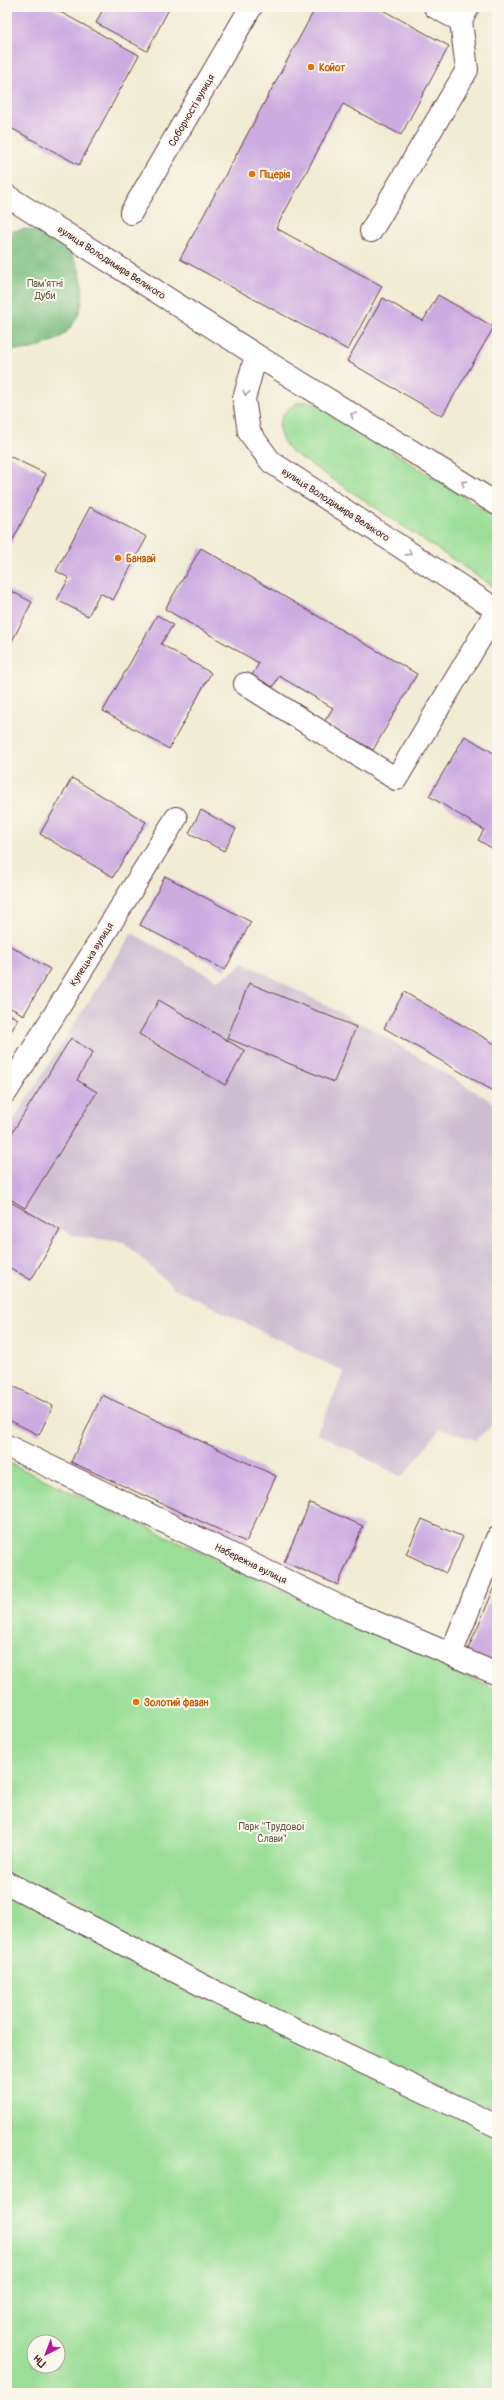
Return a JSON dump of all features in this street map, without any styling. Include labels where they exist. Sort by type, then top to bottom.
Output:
[{"type":"street","name":"Соборності вулиця","points":[[130,213],[251,7]]},
{"type":"street","points":[[371,231],[467,70],[465,14],[436,7]]},
{"type":"street","name":"вулиця Володимира Великого","points":[[7,196],[256,355],[497,504]]},
{"type":"street","name":"вулиця Володимира Великого","points":[[256,355],[244,399],[249,432],[271,462],[497,610]]},
{"type":"street","points":[[245,684],[396,779],[497,610]]},
{"type":"street","name":"Купецька вулиця","points":[[7,1091],[176,818]]},
{"type":"street","name":"Набережна вулиця","points":[[7,1446],[350,1611],[497,1674]]},
{"type":"street","points":[[451,1654],[497,1538]]},
{"type":"street","points":[[7,1883],[217,1993],[497,2126]]},
{"type":"shaded area","points":[[132,933],[217,980],[232,972],[243,962],[379,1033],[497,1105],[497,1420],[476,1440],[440,1429],[402,1477],[317,1433],[344,1372],[174,1288],[123,1242],[74,1236],[7,1200],[7,1130]]},
{"type":"green space","name":"Пам'ятні Дуби","points":[[26,229],[47,234],[60,242],[71,253],[78,267],[82,281],[82,296],[79,311],[73,325],[60,337],[36,348],[17,350],[7,348],[7,232]]},
{"type":"green space","points":[[300,402],[311,402],[321,406],[497,518],[497,589],[292,452],[282,438],[280,424],[281,418],[286,412]]},
{"type":"green space","name":"Парк \"Трудової Слави\"","points":[[7,1462],[497,1690],[497,2393],[7,2393]]},
{"type":"building","points":[[7,7],[51,7],[139,55],[79,165],[7,126]]},
{"type":"building","points":[[104,7],[165,7],[169,9],[147,51],[96,23]]},
{"type":"building","points":[[316,7],[377,7],[449,46],[401,135],[343,104],[276,228],[382,286],[348,350],[180,259]]},
{"type":"building","points":[[438,295],[494,327],[442,416],[347,361],[383,298],[423,321]]},
{"type":"building","points":[[7,455],[46,474],[7,552]]},
{"type":"building","points":[[90,507],[147,537],[113,600],[100,593],[88,616],[57,600],[69,578],[56,571]]},
{"type":"building","points":[[201,548],[417,674],[373,750],[324,722],[333,708],[279,676],[273,687],[252,675],[259,663],[165,609]]},
{"type":"building","points":[[7,589],[32,602],[7,651]]},
{"type":"building","points":[[157,615],[173,625],[161,644],[211,673],[169,749],[103,711]]},
{"type":"building","points":[[465,736],[497,755],[497,851],[478,840],[484,830],[429,796]]},
{"type":"building","points":[[72,778],[146,822],[113,877],[40,834]]},
{"type":"building","points":[[201,810],[236,829],[224,851],[189,833]]},
{"type":"building","points":[[165,876],[251,922],[225,970],[140,925]]},
{"type":"building","points":[[7,944],[50,969],[24,1015],[7,1006]]},
{"type":"building","points":[[249,983],[356,1027],[334,1082],[227,1038]]},
{"type":"building","points":[[404,992],[497,1045],[497,1093],[384,1028]]},
{"type":"building","points":[[159,1000],[245,1051],[225,1085],[139,1034]]},
{"type":"building","points":[[7,1013],[18,1019],[7,1039]]},
{"type":"building","points":[[71,1038],[93,1052],[77,1080],[97,1092],[25,1208],[7,1197],[7,1141]]},
{"type":"building","points":[[7,1200],[60,1230],[31,1280],[7,1266]]},
{"type":"building","points":[[7,1383],[53,1406],[39,1435],[7,1419]]},
{"type":"building","points":[[102,1395],[276,1476],[246,1542],[71,1462]]},
{"type":"building","points":[[310,1503],[363,1526],[338,1585],[284,1562]]},
{"type":"building","points":[[422,1519],[463,1537],[446,1573],[406,1554]]},
{"type":"building","points":[[496,1584],[497,1585],[497,1667],[466,1654]]},
{"type":"place","name":"Койот","points":[[311,67]]},
{"type":"place","name":"Піцерія","points":[[252,174]]},
{"type":"place","name":"Банзай","points":[[118,558]]},
{"type":"place","name":"Золотий фазан","points":[[136,1702]]}]
